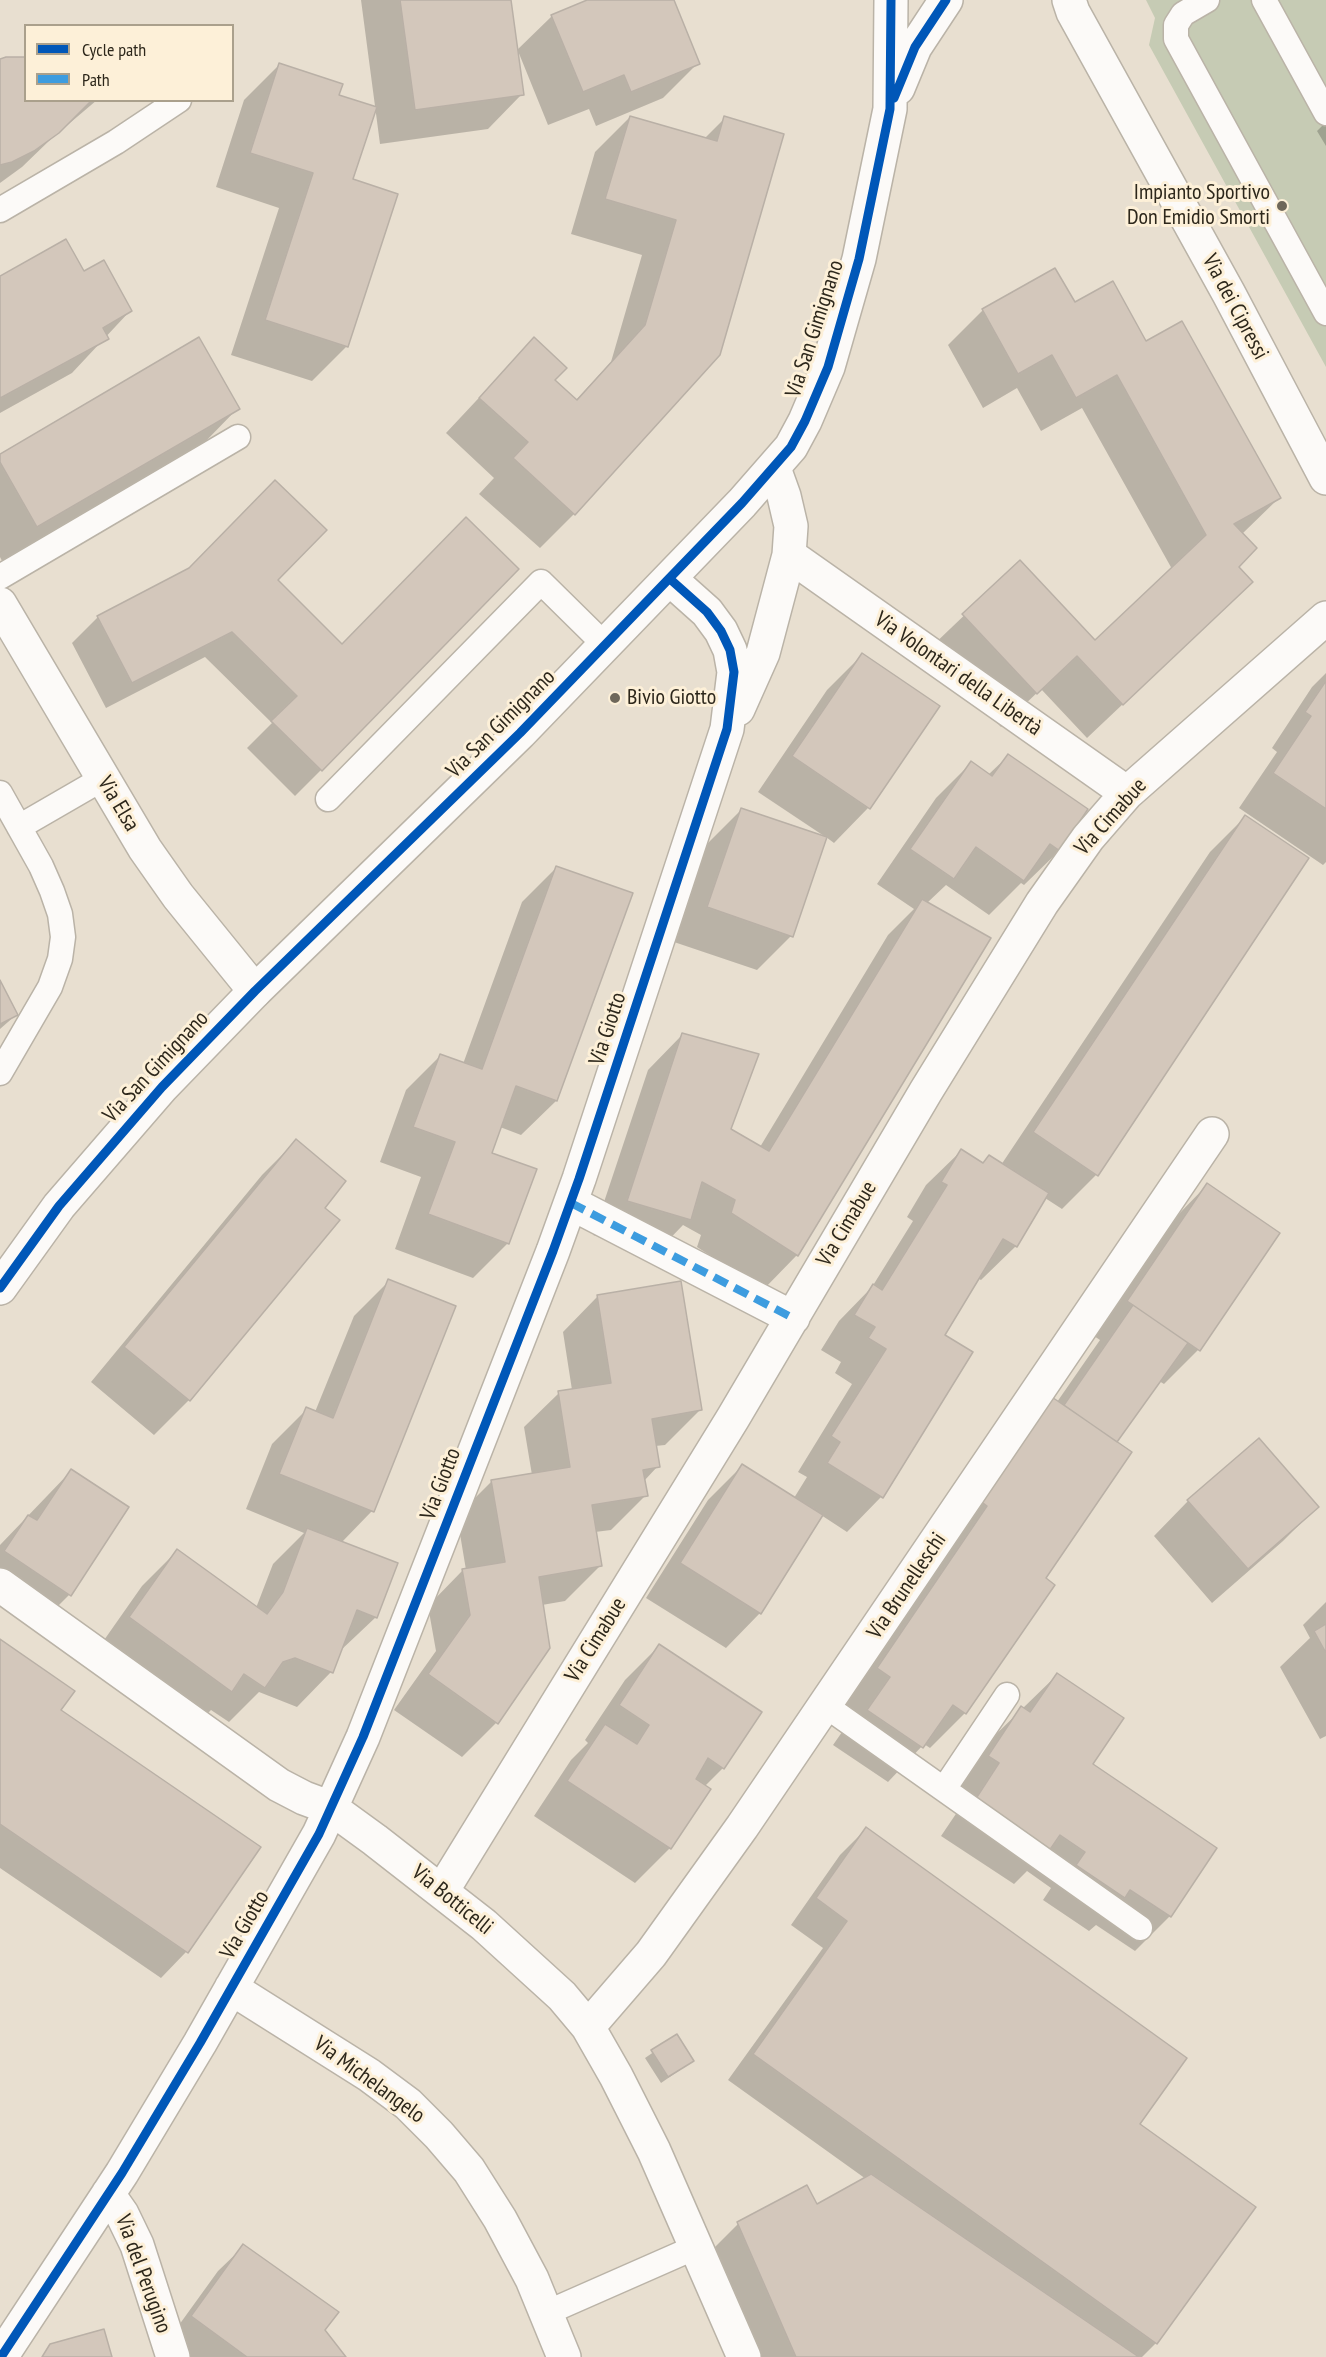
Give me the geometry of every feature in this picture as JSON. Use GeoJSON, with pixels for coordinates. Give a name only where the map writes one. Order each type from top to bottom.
{"type":"FeatureCollection","features":[{"type":"Feature","properties":{"kind":"street","name":"Via San Gimignano"},"geometry":{"type":"LineString","coordinates":[[890,109],[891,0]]}},
{"type":"Feature","properties":{"kind":"street","name":"Via San Gimignano"},"geometry":{"type":"LineString","coordinates":[[0,1288],[59,1206],[121,1132],[255,991],[606,646],[774,468],[791,447],[805,421],[835,348],[859,259],[890,109],[915,47],[945,0]]}},
{"type":"Feature","properties":{"kind":"street","name":"Via dei Cipressi"},"geometry":{"type":"LineString","coordinates":[[1066,4],[1229,294],[1326,478]]}},
{"type":"Feature","properties":{"kind":"street","name":"Via Giotto"},"geometry":{"type":"LineString","coordinates":[[1,2357],[108,2194],[282,1901],[331,1808],[363,1737],[571,1203],[727,729],[748,690],[763,653],[789,555],[791,526],[774,468]]}},
{"type":"Feature","properties":{"kind":"street","name":"Via Volontari della Libertà"},"geometry":{"type":"LineString","coordinates":[[789,555],[1127,793]]}},
{"type":"Feature","properties":{"kind":"street","name":"Via Giotto"},"geometry":{"type":"LineString","coordinates":[[670,579],[715,622],[730,650],[734,672],[727,729]]}},
{"type":"Feature","properties":{"kind":"street","name":"Via Elsa"},"geometry":{"type":"LineString","coordinates":[[0,604],[129,824],[162,874],[255,991]]}},
{"type":"Feature","properties":{"kind":"street","name":"Via Cimabue"},"geometry":{"type":"LineString","coordinates":[[442,1891],[793,1318],[1023,933],[1088,838],[1127,793],[1326,618]]}},
{"type":"Feature","properties":{"kind":"street","name":"Via Brunelleschi"},"geometry":{"type":"LineString","coordinates":[[588,2027],[651,1954],[826,1706],[1212,1134]]}},
{"type":"Feature","properties":{"kind":"street"},"geometry":{"type":"LineString","coordinates":[[571,1203],[793,1318]]}},
{"type":"Feature","properties":{"kind":"street","name":"Via Botticelli"},"geometry":{"type":"LineString","coordinates":[[0,1585],[279,1785],[331,1808],[442,1891],[484,1925],[547,1982],[588,2027],[616,2076],[654,2151],[744,2357]]}},
{"type":"Feature","properties":{"kind":"street","name":"Via Michelangelo"},"geometry":{"type":"LineString","coordinates":[[231,1988],[344,2057],[408,2104],[432,2127],[469,2170],[495,2210],[532,2279],[564,2357]]}},
{"type":"Feature","properties":{"kind":"street","name":"Via del Perugino"},"geometry":{"type":"LineString","coordinates":[[108,2194],[122,2214],[137,2246],[173,2357]]}},
{"type":"Feature","properties":{"kind":"lane"},"geometry":{"type":"LineString","coordinates":[[1207,0],[1183,14],[1176,25],[1176,39],[1326,313]]}},
{"type":"Feature","properties":{"kind":"lane"},"geometry":{"type":"LineString","coordinates":[[1264,0],[1326,113]]}},
{"type":"Feature","properties":{"kind":"lane"},"geometry":{"type":"LineString","coordinates":[[0,210],[116,142],[176,102]]}},
{"type":"Feature","properties":{"kind":"lane"},"geometry":{"type":"LineString","coordinates":[[0,578],[238,437]]}},
{"type":"Feature","properties":{"kind":"lane"},"geometry":{"type":"LineString","coordinates":[[328,799],[541,582],[606,646]]}},
{"type":"Feature","properties":{"kind":"lane"},"geometry":{"type":"LineString","coordinates":[[20,827],[102,779]]}},
{"type":"Feature","properties":{"kind":"lane"},"geometry":{"type":"LineString","coordinates":[[0,793],[41,866],[56,901],[63,926],[62,949],[57,971],[0,1073]]}},
{"type":"Feature","properties":{"kind":"lane"},"geometry":{"type":"LineString","coordinates":[[944,1789],[1007,1695]]}},
{"type":"Feature","properties":{"kind":"lane"},"geometry":{"type":"LineString","coordinates":[[826,1706],[1140,1928]]}},
{"type":"Feature","properties":{"kind":"lane"},"geometry":{"type":"LineString","coordinates":[[546,2313],[696,2247]]}},
{"type":"Feature","properties":{"kind":"green space","name":"Impianto Sportivo Don Emidio Smorti"},"geometry":{"type":"Polygon","coordinates":[[[1146,0],[1326,0],[1326,367],[1149,45],[1155,18],[1146,0]]]}},
{"type":"Feature","properties":{"kind":"building"},"geometry":{"type":"Polygon","coordinates":[[[400,0],[511,0],[524,95],[415,110],[400,0]]]}},
{"type":"Feature","properties":{"kind":"building"},"geometry":{"type":"Polygon","coordinates":[[[587,0],[674,0],[700,64],[631,92],[624,75],[583,92],[551,15],[587,0]]]}},
{"type":"Feature","properties":{"kind":"building"},"geometry":{"type":"Polygon","coordinates":[[[24,57],[24,102],[90,102],[59,133],[34,151],[0,165],[0,59],[24,57]]]}},
{"type":"Feature","properties":{"kind":"building"},"geometry":{"type":"Polygon","coordinates":[[[279,63],[343,84],[339,95],[377,107],[353,179],[398,194],[348,347],[265,320],[313,173],[250,153],[279,63]]]}},
{"type":"Feature","properties":{"kind":"building"},"geometry":{"type":"Polygon","coordinates":[[[630,116],[717,141],[724,116],[784,134],[720,355],[575,515],[513,458],[528,442],[479,398],[534,337],[567,368],[555,380],[577,400],[645,325],[676,220],[605,199],[630,116]]]}},
{"type":"Feature","properties":{"kind":"building"},"geometry":{"type":"Polygon","coordinates":[[[66,239],[84,271],[104,260],[132,311],[103,328],[109,339],[0,398],[0,276],[66,239]]]}},
{"type":"Feature","properties":{"kind":"building"},"geometry":{"type":"Polygon","coordinates":[[[1055,268],[1075,302],[1113,281],[1146,341],[1182,321],[1281,498],[1234,524],[1257,548],[1239,567],[1253,582],[1123,705],[1077,656],[1037,694],[962,614],[1020,560],[1095,640],[1206,535],[1117,375],[1076,398],[1052,355],[1018,374],[982,309],[1055,268]]]}},
{"type":"Feature","properties":{"kind":"building"},"geometry":{"type":"Polygon","coordinates":[[[199,337],[240,409],[37,527],[0,462],[0,454],[199,337]]]}},
{"type":"Feature","properties":{"kind":"building"},"geometry":{"type":"Polygon","coordinates":[[[275,480],[327,530],[278,580],[342,644],[466,517],[519,569],[322,771],[271,721],[297,696],[232,632],[132,683],[97,616],[189,568],[275,480]]]}},
{"type":"Feature","properties":{"kind":"building"},"geometry":{"type":"Polygon","coordinates":[[[862,653],[940,706],[870,809],[792,756],[862,653]]]}},
{"type":"Feature","properties":{"kind":"building"},"geometry":{"type":"Polygon","coordinates":[[[1326,681],[1326,809],[1273,773],[1311,716],[1305,712],[1326,681]]]}},
{"type":"Feature","properties":{"kind":"building"},"geometry":{"type":"Polygon","coordinates":[[[1008,754],[1088,809],[1060,851],[1050,844],[1024,881],[976,847],[954,879],[910,849],[971,761],[992,776],[1008,754]]]}},
{"type":"Feature","properties":{"kind":"building"},"geometry":{"type":"Polygon","coordinates":[[[741,808],[827,837],[793,937],[707,907],[741,808]]]}},
{"type":"Feature","properties":{"kind":"building"},"geometry":{"type":"Polygon","coordinates":[[[1245,815],[1309,858],[1098,1176],[1033,1132],[1245,815]]]}},
{"type":"Feature","properties":{"kind":"building"},"geometry":{"type":"Polygon","coordinates":[[[556,866],[633,893],[557,1101],[516,1086],[492,1153],[537,1169],[509,1244],[428,1214],[455,1142],[413,1127],[440,1054],[482,1069],[556,866]]]}},
{"type":"Feature","properties":{"kind":"building"},"geometry":{"type":"Polygon","coordinates":[[[922,899],[991,938],[798,1256],[731,1213],[735,1200],[702,1182],[691,1220],[627,1201],[682,1033],[759,1054],[731,1129],[769,1151],[922,899]]]}},
{"type":"Feature","properties":{"kind":"building"},"geometry":{"type":"Polygon","coordinates":[[[0,980],[18,1015],[0,1024],[0,980]]]}},
{"type":"Feature","properties":{"kind":"building"},"geometry":{"type":"Polygon","coordinates":[[[296,1139],[346,1181],[325,1208],[340,1220],[190,1401],[124,1347],[296,1139]]]}},
{"type":"Feature","properties":{"kind":"building"},"geometry":{"type":"Polygon","coordinates":[[[961,1149],[983,1163],[989,1155],[1049,1193],[1017,1247],[1003,1239],[945,1335],[973,1352],[883,1498],[827,1463],[840,1442],[831,1436],[886,1349],[868,1338],[875,1327],[854,1315],[873,1284],[882,1290],[947,1185],[941,1182],[961,1149]]]}},
{"type":"Feature","properties":{"kind":"building"},"geometry":{"type":"Polygon","coordinates":[[[1207,1183],[1280,1233],[1200,1351],[1127,1301],[1207,1183]]]}},
{"type":"Feature","properties":{"kind":"building"},"geometry":{"type":"Polygon","coordinates":[[[388,1279],[456,1306],[374,1512],[279,1474],[306,1407],[333,1418],[388,1279]]]}},
{"type":"Feature","properties":{"kind":"building"},"geometry":{"type":"Polygon","coordinates":[[[681,1281],[702,1410],[652,1419],[660,1467],[643,1470],[648,1496],[592,1505],[602,1566],[539,1577],[550,1648],[498,1724],[428,1674],[470,1615],[462,1569],[505,1562],[491,1480],[570,1467],[558,1391],[611,1383],[597,1295],[681,1281]]]}},
{"type":"Feature","properties":{"kind":"building"},"geometry":{"type":"Polygon","coordinates":[[[1133,1305],[1188,1343],[1117,1442],[1064,1405],[1133,1305]]]}},
{"type":"Feature","properties":{"kind":"building"},"geometry":{"type":"Polygon","coordinates":[[[1046,1393],[1132,1452],[1046,1578],[1055,1585],[966,1714],[953,1705],[923,1748],[867,1710],[890,1677],[877,1668],[987,1506],[975,1497],[1046,1393]]]}},
{"type":"Feature","properties":{"kind":"building"},"geometry":{"type":"Polygon","coordinates":[[[1259,1438],[1319,1507],[1248,1569],[1187,1500],[1259,1438]]]}},
{"type":"Feature","properties":{"kind":"building"},"geometry":{"type":"Polygon","coordinates":[[[742,1464],[823,1515],[761,1614],[680,1563],[742,1464]]]}},
{"type":"Feature","properties":{"kind":"building"},"geometry":{"type":"Polygon","coordinates":[[[71,1469],[129,1507],[71,1596],[4,1551],[28,1515],[37,1520],[71,1469]]]}},
{"type":"Feature","properties":{"kind":"building"},"geometry":{"type":"Polygon","coordinates":[[[307,1528],[398,1563],[377,1618],[357,1610],[333,1673],[295,1658],[283,1662],[265,1688],[244,1674],[232,1692],[129,1617],[177,1549],[267,1614],[283,1592],[307,1528]]]}},
{"type":"Feature","properties":{"kind":"building"},"geometry":{"type":"Polygon","coordinates":[[[1326,1624],[1326,1653],[1314,1631],[1326,1624]]]}},
{"type":"Feature","properties":{"kind":"building"},"geometry":{"type":"Polygon","coordinates":[[[0,1639],[75,1691],[61,1710],[261,1847],[188,1953],[0,1824],[0,1639]]]}},
{"type":"Feature","properties":{"kind":"building"},"geometry":{"type":"Polygon","coordinates":[[[659,1644],[762,1712],[724,1769],[708,1758],[696,1779],[711,1789],[671,1849],[567,1781],[605,1724],[637,1744],[649,1725],[619,1705],[659,1644]]]}},
{"type":"Feature","properties":{"kind":"building"},"geometry":{"type":"Polygon","coordinates":[[[1057,1673],[1124,1718],[1093,1764],[1217,1848],[1171,1917],[1130,1890],[1125,1898],[1076,1865],[1085,1852],[1060,1835],[1049,1851],[975,1800],[999,1763],[988,1756],[1021,1706],[1030,1712],[1057,1673]]]}},
{"type":"Feature","properties":{"kind":"building"},"geometry":{"type":"Polygon","coordinates":[[[866,1827],[1187,2058],[1140,2124],[1256,2207],[1157,2344],[753,2054],[847,1921],[816,1898],[866,1827]]]}},
{"type":"Feature","properties":{"kind":"building"},"geometry":{"type":"Polygon","coordinates":[[[677,2034],[694,2061],[668,2077],[651,2050],[677,2034]]]}},
{"type":"Feature","properties":{"kind":"building"},"geometry":{"type":"Polygon","coordinates":[[[871,2174],[1139,2357],[796,2357],[737,2222],[807,2185],[817,2204],[871,2174]]]}},
{"type":"Feature","properties":{"kind":"building"},"geometry":{"type":"Polygon","coordinates":[[[243,2244],[339,2312],[325,2330],[346,2357],[247,2357],[191,2316],[243,2244]]]}},
{"type":"Feature","properties":{"kind":"building"},"geometry":{"type":"Polygon","coordinates":[[[104,2329],[112,2357],[42,2357],[50,2344],[104,2329]]]}},
{"type":"Feature","properties":{"kind":"marked path"},"geometry":{"type":"LineString","coordinates":[[571,1203],[793,1318]]}},
{"type":"Feature","properties":{"kind":"cycle path"},"geometry":{"type":"LineString","coordinates":[[0,1288],[59,1206],[162,1087],[255,991],[520,733],[742,503],[791,447],[828,367],[859,259],[890,109],[891,0]]}},
{"type":"Feature","properties":{"kind":"cycle path"},"geometry":{"type":"LineString","coordinates":[[894,98],[915,47],[946,0]]}},
{"type":"Feature","properties":{"kind":"cycle path"},"geometry":{"type":"LineString","coordinates":[[1,2357],[122,2173],[200,2043],[319,1834],[363,1737],[553,1251],[579,1179],[727,729],[734,672],[730,650],[721,631],[707,612],[670,579]]}},
{"type":"Feature","properties":{"kind":"place","name":"Impianto Sportivo Don Emidio Smorti"},"geometry":{"type":"Point","coordinates":[1282,206]}},
{"type":"Feature","properties":{"kind":"place","name":"Bivio Giotto"},"geometry":{"type":"Point","coordinates":[615,698]}}]}
